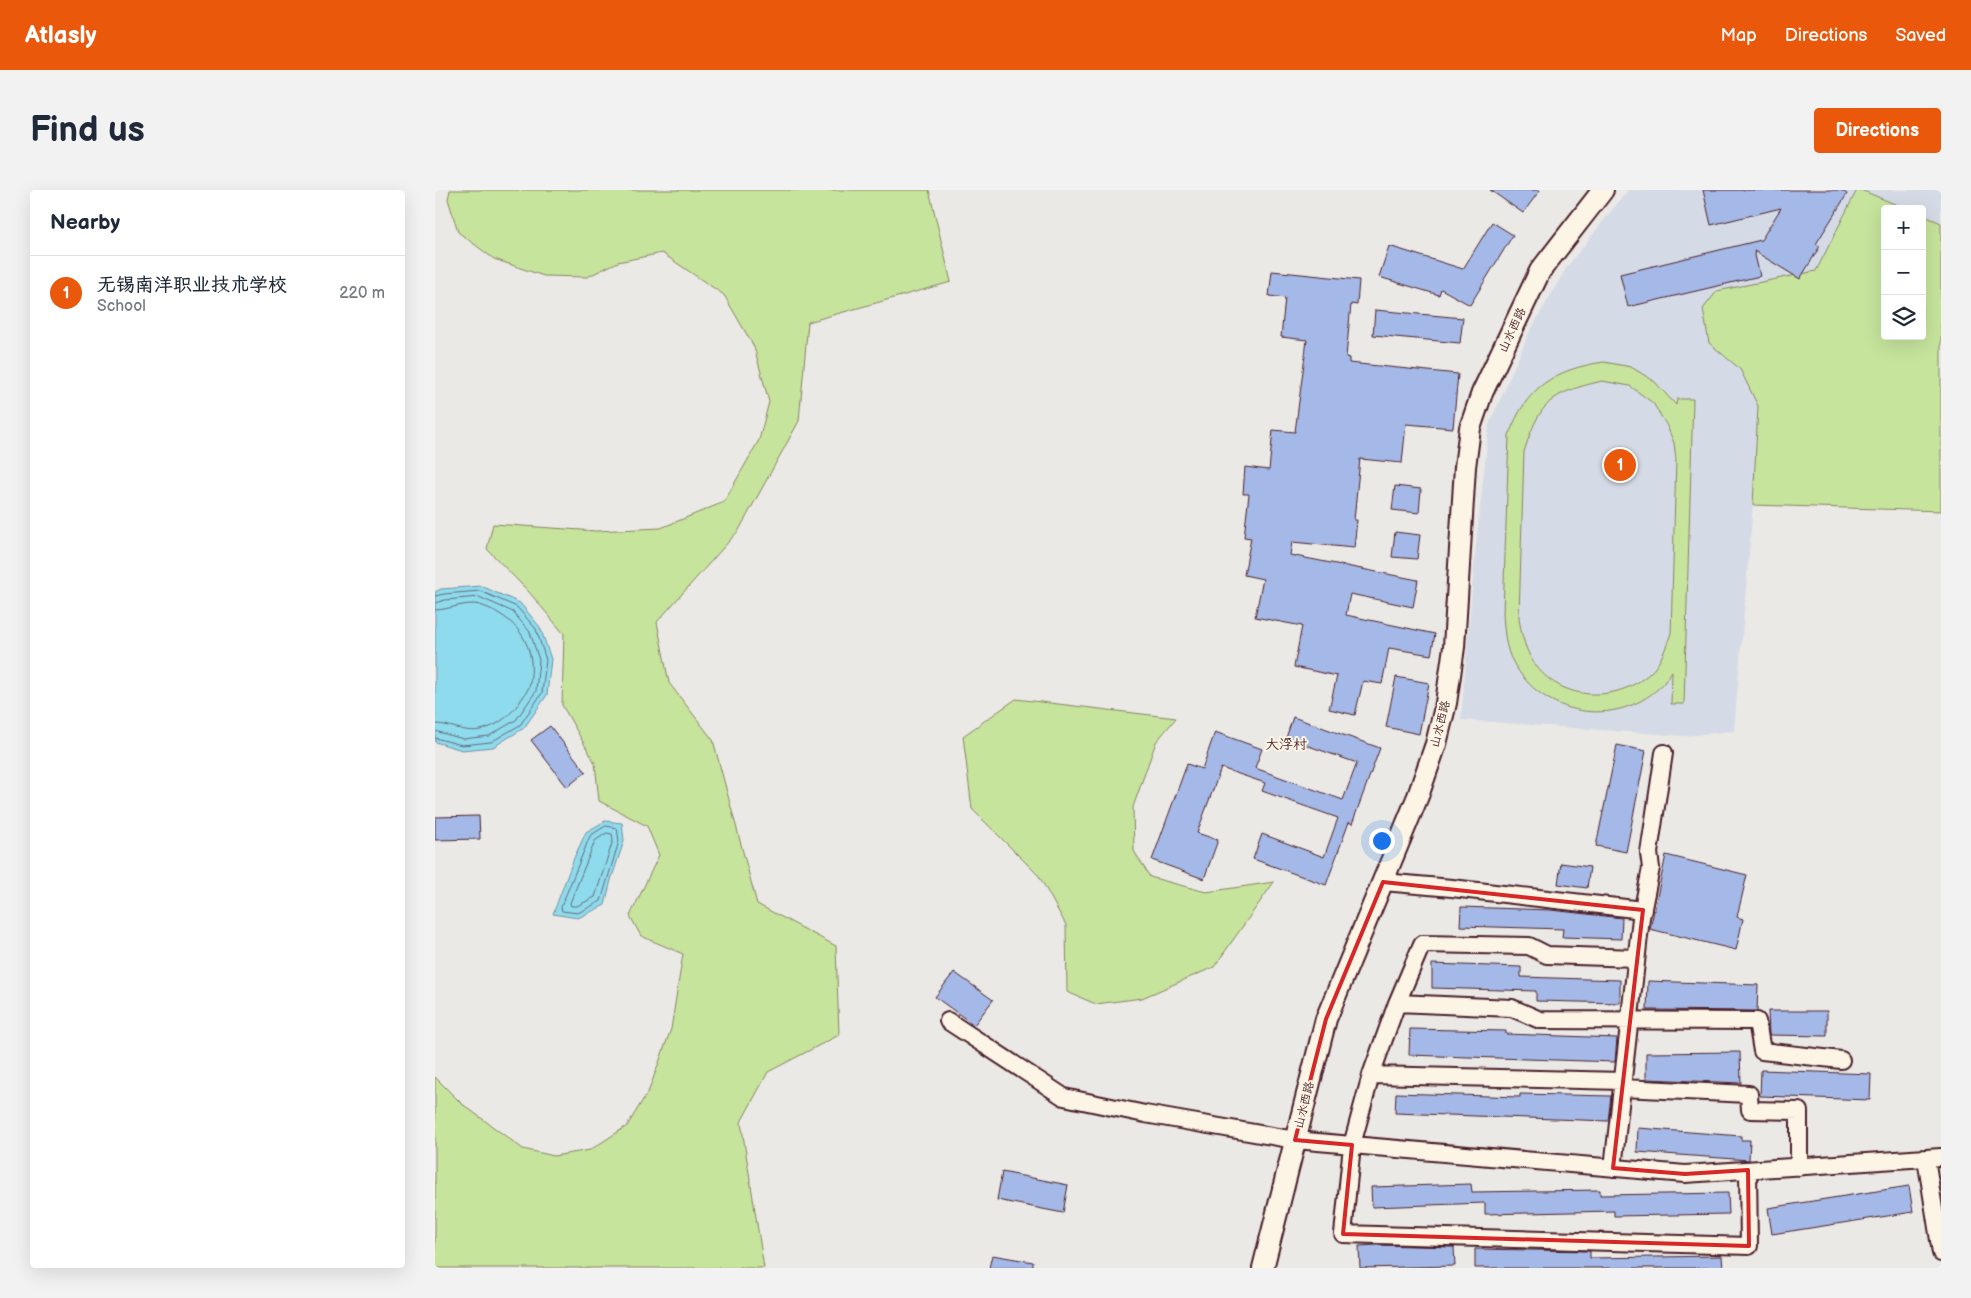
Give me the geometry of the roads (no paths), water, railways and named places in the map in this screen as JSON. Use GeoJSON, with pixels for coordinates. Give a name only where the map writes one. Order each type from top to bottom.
{"type":"FeatureCollection","features":[{"type":"Feature","properties":{"kind":"street","name":"山水西路"},"geometry":{"type":"LineString","coordinates":[[1263,1268],[1326,1019],[1418,796],[1446,703],[1454,647],[1465,467],[1470,428],[1482,393],[1540,271],[1603,190]]}},
{"type":"Feature","properties":{"kind":"street"},"geometry":{"type":"LineString","coordinates":[[1613,1168],[1636,958],[1651,868],[1649,852],[1664,753]]}},
{"type":"Feature","properties":{"kind":"street"},"geometry":{"type":"LineString","coordinates":[[1383,882],[1643,910]]}},
{"type":"Feature","properties":{"kind":"street"},"geometry":{"type":"LineString","coordinates":[[1636,958],[1547,954],[1529,946],[1422,944],[1397,1003],[1371,1075],[1352,1145],[1343,1234],[1749,1246],[1748,1170]]}},
{"type":"Feature","properties":{"kind":"street"},"geometry":{"type":"LineString","coordinates":[[1397,1003],[1512,1008],[1539,1020],[1757,1021],[1762,1051],[1841,1060]]}},
{"type":"Feature","properties":{"kind":"street"},"geometry":{"type":"LineString","coordinates":[[948,1021],[1064,1097],[1145,1114],[1295,1140],[1685,1174],[1934,1157],[1941,1253]]}},
{"type":"Feature","properties":{"kind":"street"},"geometry":{"type":"LineString","coordinates":[[1371,1075],[1622,1085],[1749,1094],[1750,1110],[1799,1111],[1799,1166]]}},
{"type":"Feature","properties":{"kind":"water"},"geometry":{"type":"Polygon","coordinates":[[[481,586],[520,603],[540,627],[551,659],[547,695],[524,728],[493,747],[462,750],[435,742],[435,592],[441,589],[481,586]]]}},
{"type":"Feature","properties":{"kind":"water"},"geometry":{"type":"Polygon","coordinates":[[[605,821],[622,823],[624,841],[605,905],[578,918],[553,914],[586,832],[605,821]]]}},
{"type":"Feature","properties":{"kind":"place","name":"无锡南洋职业技术学校"},"geometry":{"type":"Point","coordinates":[1620,465]}},
{"type":"Feature","properties":{"kind":"district","name":"大浮村"},"geometry":{"type":"Point","coordinates":[1286,744]}}]}
